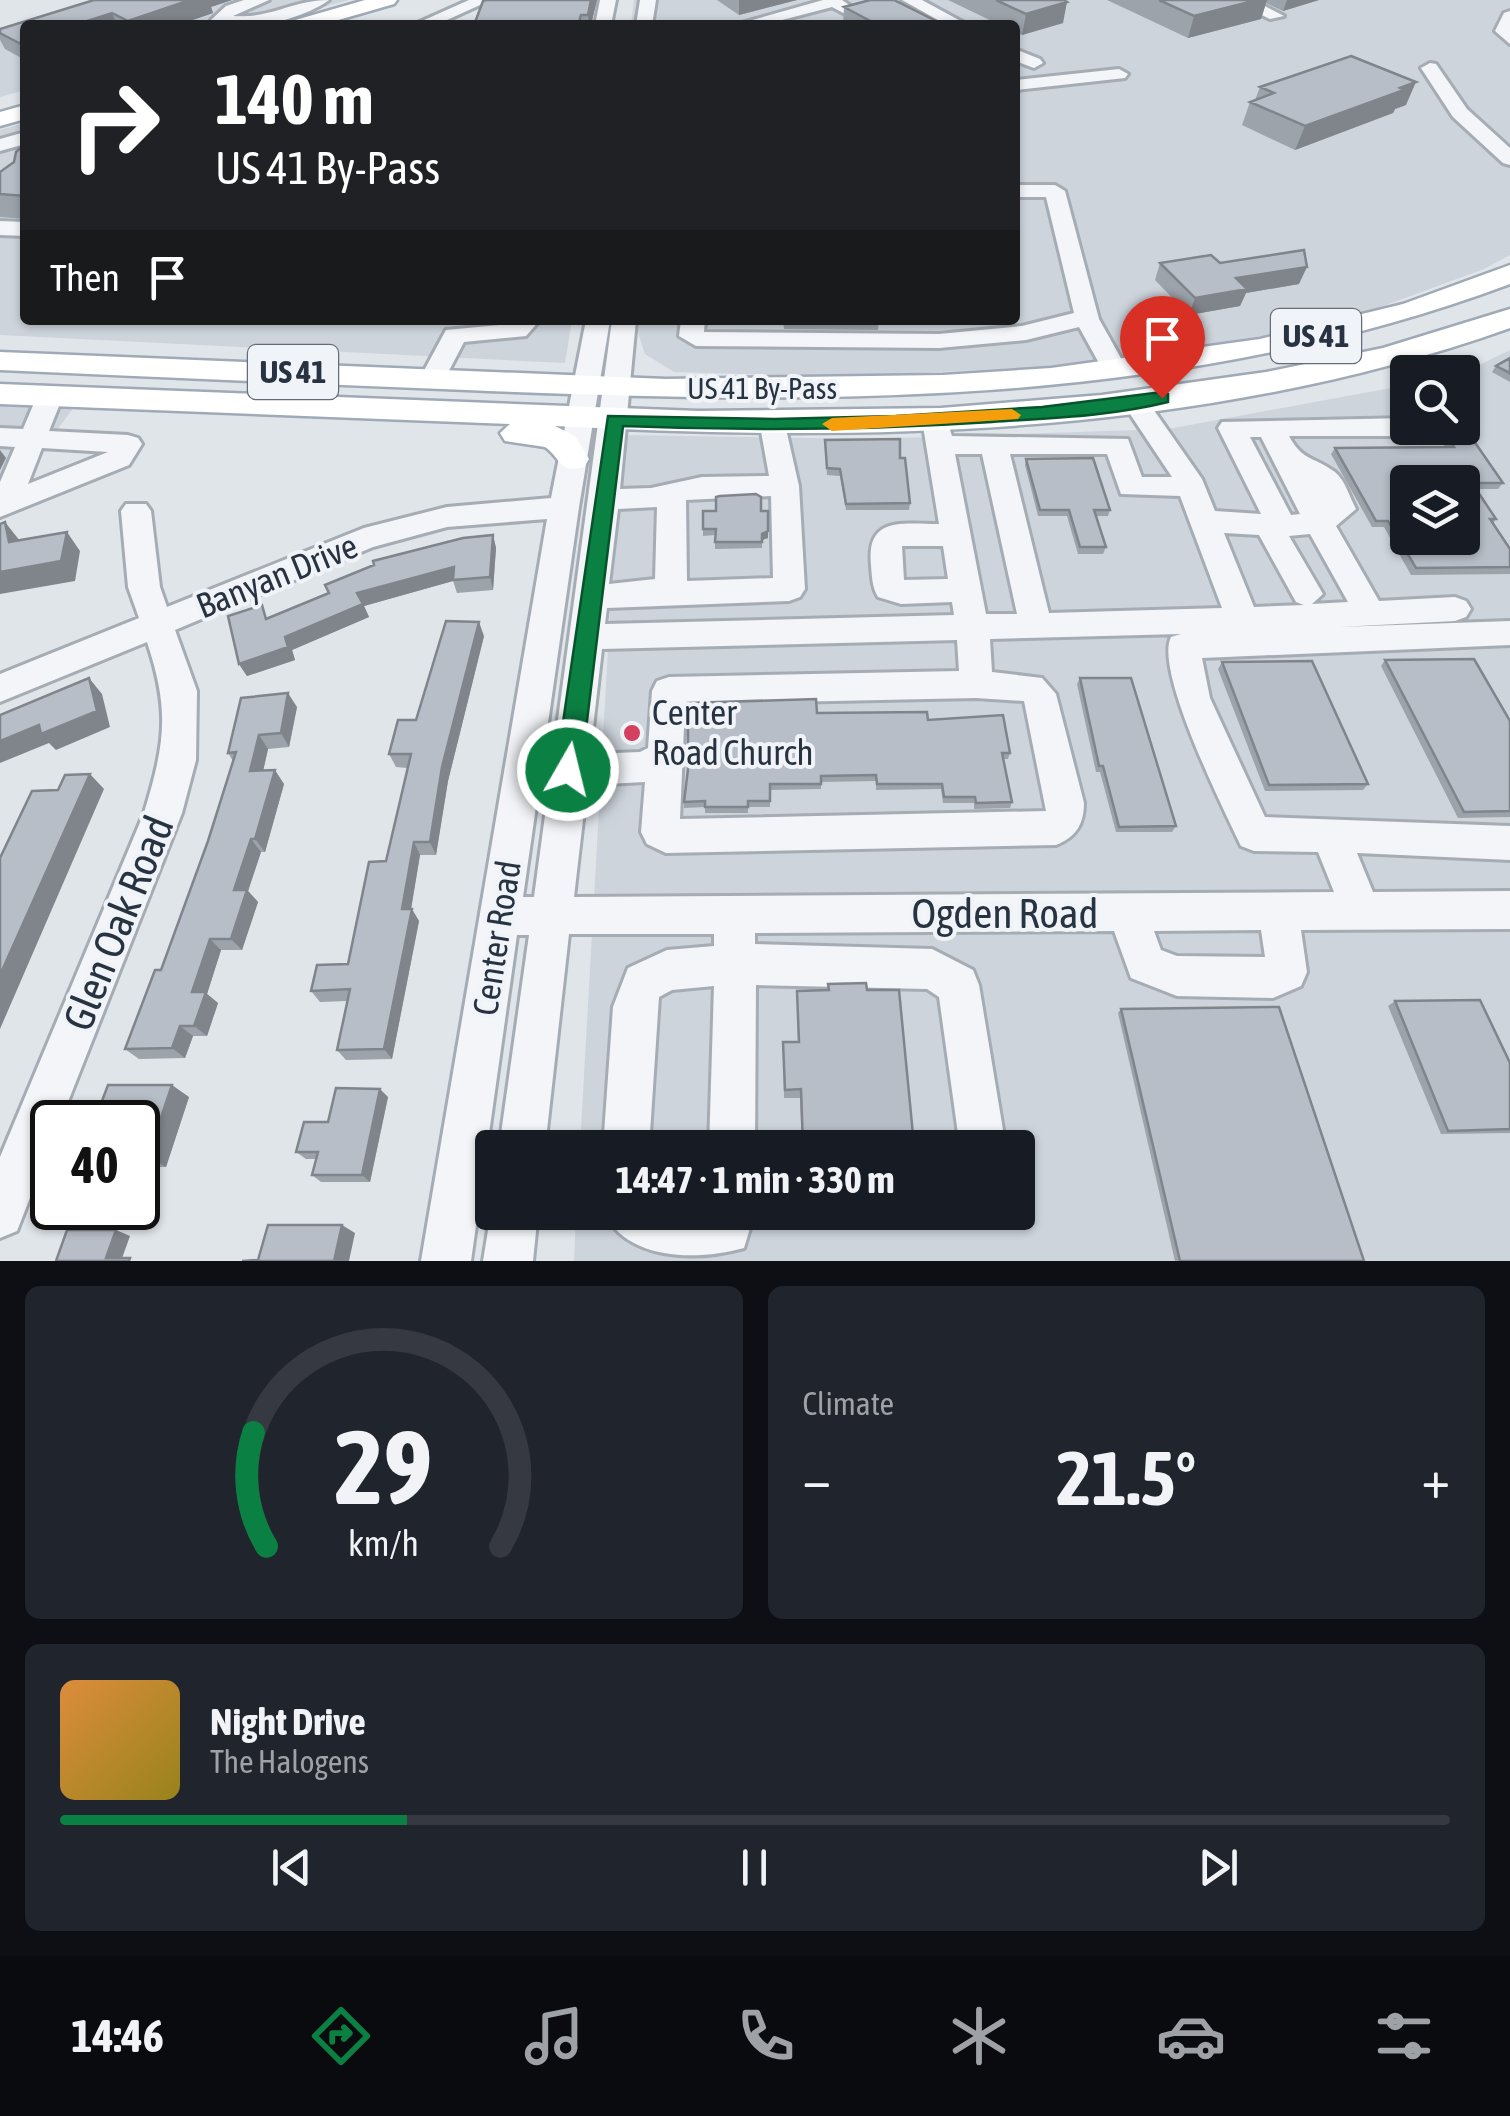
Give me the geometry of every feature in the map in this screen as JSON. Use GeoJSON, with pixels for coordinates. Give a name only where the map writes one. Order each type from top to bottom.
{"type":"FeatureCollection","features":[{"type":"Feature","properties":{"kind":"main road"},"geometry":{"type":"LineString","coordinates":[[319,20],[395,2]]}},
{"type":"Feature","properties":{"kind":"main road"},"geometry":{"type":"LineString","coordinates":[[346,20],[395,2]]}},
{"type":"Feature","properties":{"kind":"main road","name":"US 41 By-Pass"},"geometry":{"type":"LineString","coordinates":[[0,394],[600,402],[702,390],[872,388],[1051,378],[1206,356],[1364,324],[1508,276]]}},
{"type":"Feature","properties":{"kind":"main road","name":"US 41 By-Pass"},"geometry":{"type":"LineString","coordinates":[[0,361],[90,365],[177,360],[434,378],[774,426],[937,433],[1340,369],[1434,344],[1510,318]]}},
{"type":"Feature","properties":{"kind":"main road"},"geometry":{"type":"LineString","coordinates":[[1135,402],[1131,387],[1206,356]]}},
{"type":"Feature","properties":{"kind":"main road"},"geometry":{"type":"LineString","coordinates":[[0,384],[110,386],[177,360]]}},
{"type":"Feature","properties":{"kind":"main road"},"geometry":{"type":"LineString","coordinates":[[0,374],[90,365]]}},
{"type":"Feature","properties":{"kind":"main road"},"geometry":{"type":"LineString","coordinates":[[50,396],[136,409],[297,417],[338,426],[544,434],[566,444],[572,460]]}},
{"type":"Feature","properties":{"kind":"street"},"geometry":{"type":"LineString","coordinates":[[216,20],[232,9],[261,0]]}},
{"type":"Feature","properties":{"kind":"street"},"geometry":{"type":"LineString","coordinates":[[272,20],[321,0]]}},
{"type":"Feature","properties":{"kind":"street"},"geometry":{"type":"LineString","coordinates":[[433,20],[482,0]]}},
{"type":"Feature","properties":{"kind":"street"},"geometry":{"type":"LineString","coordinates":[[1242,0],[1276,16]]}},
{"type":"Feature","properties":{"kind":"street"},"geometry":{"type":"LineString","coordinates":[[763,20],[834,2],[885,6],[940,20]]}},
{"type":"Feature","properties":{"kind":"street"},"geometry":{"type":"LineString","coordinates":[[828,20],[885,6],[914,20]]}},
{"type":"Feature","properties":{"kind":"street"},"geometry":{"type":"LineString","coordinates":[[1510,16],[1503,31],[1510,39]]}},
{"type":"Feature","properties":{"kind":"street"},"geometry":{"type":"LineString","coordinates":[[1020,56],[1034,63]]}},
{"type":"Feature","properties":{"kind":"street"},"geometry":{"type":"LineString","coordinates":[[1430,68],[1460,112],[1510,159]]}},
{"type":"Feature","properties":{"kind":"street"},"geometry":{"type":"LineString","coordinates":[[1020,84],[1119,74]]}},
{"type":"Feature","properties":{"kind":"street"},"geometry":{"type":"LineString","coordinates":[[1020,191],[1055,191],[1088,318],[1114,369]]}},
{"type":"Feature","properties":{"kind":"street"},"geometry":{"type":"LineString","coordinates":[[692,325],[691,336],[696,339],[748,331],[1026,332],[1088,318]]}},
{"type":"Feature","properties":{"kind":"street"},"geometry":{"type":"LineString","coordinates":[[434,378],[450,329],[517,331],[523,325]]}},
{"type":"Feature","properties":{"kind":"street","name":"Center Road"},"geometry":{"type":"LineString","coordinates":[[524,1130],[604,500],[598,325]]}},
{"type":"Feature","properties":{"kind":"street","name":"Center Road"},"geometry":{"type":"LineString","coordinates":[[446,1261],[572,460],[600,402],[623,325]]}},
{"type":"Feature","properties":{"kind":"street"},"geometry":{"type":"LineString","coordinates":[[3,504],[50,396]]}},
{"type":"Feature","properties":{"kind":"street"},"geometry":{"type":"LineString","coordinates":[[1135,402],[1190,486],[1243,620]]}},
{"type":"Feature","properties":{"kind":"street"},"geometry":{"type":"LineString","coordinates":[[591,597],[789,589],[785,486],[774,426]]}},
{"type":"Feature","properties":{"kind":"street"},"geometry":{"type":"LineString","coordinates":[[1307,594],[1232,428],[1390,426]]}},
{"type":"Feature","properties":{"kind":"street"},"geometry":{"type":"LineString","coordinates":[[1204,521],[1319,523],[1341,509],[1326,480],[1287,460],[1270,428]]}},
{"type":"Feature","properties":{"kind":"street"},"geometry":{"type":"LineString","coordinates":[[976,684],[973,629],[937,433],[994,445],[1118,445],[1132,487],[1190,486]]}},
{"type":"Feature","properties":{"kind":"street"},"geometry":{"type":"LineString","coordinates":[[0,436],[128,444],[119,458],[3,504]]}},
{"type":"Feature","properties":{"kind":"street"},"geometry":{"type":"LineString","coordinates":[[994,445],[1036,628]]}},
{"type":"Feature","properties":{"kind":"street"},"geometry":{"type":"LineString","coordinates":[[604,500],[702,487],[785,486]]}},
{"type":"Feature","properties":{"kind":"street"},"geometry":{"type":"LineString","coordinates":[[662,592],[671,581],[672,494]]}},
{"type":"Feature","properties":{"kind":"street","name":"Banyan Drive"},"geometry":{"type":"LineString","coordinates":[[0,688],[406,526],[464,515],[564,507]]}},
{"type":"Feature","properties":{"kind":"street","name":"Glen Oak Road"},"geometry":{"type":"LineString","coordinates":[[0,1214],[172,786],[182,714],[180,691],[144,588],[136,511]]}},
{"type":"Feature","properties":{"kind":"street"},"geometry":{"type":"LineString","coordinates":[[1319,523],[1370,613]]}},
{"type":"Feature","properties":{"kind":"street"},"geometry":{"type":"LineString","coordinates":[[956,535],[896,535],[884,543],[889,589],[966,590]]}},
{"type":"Feature","properties":{"kind":"street"},"geometry":{"type":"LineString","coordinates":[[586,637],[1036,628],[1455,609]]}},
{"type":"Feature","properties":{"kind":"street"},"geometry":{"type":"LineString","coordinates":[[1510,633],[1183,646],[1194,698],[1254,834],[1510,843]]}},
{"type":"Feature","properties":{"kind":"street"},"geometry":{"type":"LineString","coordinates":[[976,684],[1030,688],[1039,694],[1065,817],[1056,828],[666,836],[660,832],[664,757],[669,691],[976,684]]}},
{"type":"Feature","properties":{"kind":"street"},"geometry":{"type":"LineString","coordinates":[[570,757],[644,767],[664,757]]}},
{"type":"Feature","properties":{"kind":"street"},"geometry":{"type":"LineString","coordinates":[[1330,835],[1361,911]]}},
{"type":"Feature","properties":{"kind":"street","name":"Ogden Road"},"geometry":{"type":"LineString","coordinates":[[501,916],[1510,910]]}},
{"type":"Feature","properties":{"kind":"street"},"geometry":{"type":"LineString","coordinates":[[1127,912],[1146,964],[1177,976],[1274,978],[1286,972],[1285,941],[1276,912]]}},
{"type":"Feature","properties":{"kind":"street"},"geometry":{"type":"LineString","coordinates":[[732,1130],[734,915]]}},
{"type":"Feature","properties":{"kind":"street"},"geometry":{"type":"LineString","coordinates":[[627,1130],[634,1007],[643,983],[667,970],[735,964],[932,969],[958,985],[980,1130]]}},
{"type":"Feature","properties":{"kind":"street"},"geometry":{"type":"LineString","coordinates":[[508,1261],[512,1230]]}},
{"type":"Feature","properties":{"kind":"street"},"geometry":{"type":"LineString","coordinates":[[653,1230],[658,1234],[705,1237],[727,1230]]}},
{"type":"Feature","properties":{"kind":"shaded area"},"geometry":{"type":"Polygon","coordinates":[[[133,0],[349,0],[277,20],[60,20],[133,0]]]}},
{"type":"Feature","properties":{"kind":"shaded area"},"geometry":{"type":"Polygon","coordinates":[[[634,0],[1510,0],[1510,255],[1484,269],[1329,326],[1061,366],[835,377],[674,372],[645,354],[636,325],[1020,325],[1020,20],[632,20],[634,0]]]}},
{"type":"Feature","properties":{"kind":"shaded area"},"geometry":{"type":"Polygon","coordinates":[[[20,31],[20,91],[0,97],[0,37],[20,31]]]}},
{"type":"Feature","properties":{"kind":"shaded area"},"geometry":{"type":"Polygon","coordinates":[[[20,124],[20,325],[571,325],[565,363],[0,335],[0,130],[20,124]]]}},
{"type":"Feature","properties":{"kind":"shaded area"},"geometry":{"type":"Polygon","coordinates":[[[1510,350],[1510,1261],[574,1261],[575,1230],[1035,1230],[1035,1130],[581,1130],[616,507],[624,435],[870,439],[1168,429],[1390,388],[1390,445],[1480,445],[1480,365],[1510,350]]]}},
{"type":"Feature","properties":{"kind":"shaded area"},"geometry":{"type":"Polygon","coordinates":[[[0,401],[74,407],[0,507],[0,401]]]}},
{"type":"Feature","properties":{"kind":"building"},"geometry":{"type":"Polygon","coordinates":[[[94,0],[190,0],[131,20],[112,13],[90,20],[29,20],[94,0]]]}},
{"type":"Feature","properties":{"kind":"building"},"geometry":{"type":"Polygon","coordinates":[[[591,0],[588,15],[581,15],[580,20],[476,20],[483,1],[591,0]]]}},
{"type":"Feature","properties":{"kind":"building"},"geometry":{"type":"Polygon","coordinates":[[[870,0],[894,0],[934,20],[869,20],[844,7],[870,0]]]}},
{"type":"Feature","properties":{"kind":"building"},"geometry":{"type":"Polygon","coordinates":[[[996,0],[1064,0],[1067,2],[1026,14],[996,0]]]}},
{"type":"Feature","properties":{"kind":"building"},"geometry":{"type":"Polygon","coordinates":[[[1159,0],[1257,0],[1194,16],[1159,0]]]}},
{"type":"Feature","properties":{"kind":"building"},"geometry":{"type":"Polygon","coordinates":[[[20,23],[20,43],[0,33],[0,29],[20,23]]]}},
{"type":"Feature","properties":{"kind":"building"},"geometry":{"type":"Polygon","coordinates":[[[1351,56],[1416,82],[1400,88],[1404,90],[1305,126],[1250,102],[1274,93],[1260,87],[1351,56]]]}},
{"type":"Feature","properties":{"kind":"building"},"geometry":{"type":"Polygon","coordinates":[[[20,148],[20,196],[0,194],[0,172],[14,162],[20,148]]]}},
{"type":"Feature","properties":{"kind":"building"},"geometry":{"type":"Polygon","coordinates":[[[1304,250],[1307,267],[1236,278],[1247,289],[1195,298],[1160,263],[1211,255],[1220,263],[1304,250]]]}},
{"type":"Feature","properties":{"kind":"building"},"geometry":{"type":"Polygon","coordinates":[[[1510,358],[1510,373],[1496,366],[1510,358]]]}},
{"type":"Feature","properties":{"kind":"building"},"geometry":{"type":"Polygon","coordinates":[[[900,439],[910,503],[846,504],[840,469],[827,468],[825,440],[900,439]]]}},
{"type":"Feature","properties":{"kind":"building"},"geometry":{"type":"Polygon","coordinates":[[[1477,445],[1503,483],[1480,483],[1480,465],[1390,465],[1390,524],[1376,521],[1335,448],[1477,445]]]}},
{"type":"Feature","properties":{"kind":"building"},"geometry":{"type":"Polygon","coordinates":[[[1093,458],[1110,510],[1094,510],[1106,547],[1080,547],[1069,510],[1040,510],[1026,459],[1093,458]]]}},
{"type":"Feature","properties":{"kind":"building"},"geometry":{"type":"Polygon","coordinates":[[[1480,495],[1510,549],[1510,567],[1416,568],[1408,555],[1480,555],[1480,495]]]}},
{"type":"Feature","properties":{"kind":"building"},"geometry":{"type":"Polygon","coordinates":[[[716,497],[761,497],[761,511],[768,511],[768,531],[762,534],[762,542],[715,542],[716,529],[703,529],[703,511],[716,511],[716,497]]]}},
{"type":"Feature","properties":{"kind":"building"},"geometry":{"type":"Polygon","coordinates":[[[5,522],[9,542],[67,532],[61,561],[0,572],[0,524],[5,522]]]}},
{"type":"Feature","properties":{"kind":"building"},"geometry":{"type":"Polygon","coordinates":[[[493,535],[490,577],[453,580],[454,567],[357,593],[363,604],[285,637],[288,647],[239,664],[228,616],[262,605],[266,619],[329,593],[325,585],[374,565],[373,561],[463,538],[493,535]]]}},
{"type":"Feature","properties":{"kind":"building"},"geometry":{"type":"Polygon","coordinates":[[[446,621],[479,622],[442,767],[430,842],[414,842],[402,909],[412,909],[384,1049],[337,1050],[350,989],[311,991],[317,965],[348,964],[369,862],[386,861],[411,754],[389,754],[398,720],[416,720],[446,621]]]}},
{"type":"Feature","properties":{"kind":"building"},"geometry":{"type":"Polygon","coordinates":[[[1474,659],[1510,721],[1510,811],[1464,812],[1385,660],[1474,659]]]}},
{"type":"Feature","properties":{"kind":"building"},"geometry":{"type":"Polygon","coordinates":[[[1312,661],[1368,784],[1269,785],[1222,662],[1312,661]]]}},
{"type":"Feature","properties":{"kind":"building"},"geometry":{"type":"Polygon","coordinates":[[[89,678],[97,711],[41,734],[39,725],[0,741],[0,715],[89,678]]]}},
{"type":"Feature","properties":{"kind":"building"},"geometry":{"type":"Polygon","coordinates":[[[1080,678],[1131,678],[1176,826],[1119,827],[1103,766],[1099,766],[1080,678]]]}},
{"type":"Feature","properties":{"kind":"building"},"geometry":{"type":"Polygon","coordinates":[[[288,693],[281,733],[259,735],[250,771],[275,770],[255,839],[251,839],[234,890],[247,890],[231,939],[210,939],[192,992],[206,992],[194,1026],[180,1026],[172,1048],[125,1049],[155,970],[161,970],[208,841],[236,752],[228,753],[241,698],[288,693]]]}},
{"type":"Feature","properties":{"kind":"building"},"geometry":{"type":"Polygon","coordinates":[[[816,699],[817,713],[927,712],[928,720],[1003,715],[1010,753],[1002,753],[1012,802],[976,803],[975,797],[944,797],[942,784],[877,784],[876,775],[821,776],[821,784],[770,784],[770,801],[748,801],[748,807],[705,807],[705,801],[684,802],[688,703],[816,699]]]}},
{"type":"Feature","properties":{"kind":"building"},"geometry":{"type":"Polygon","coordinates":[[[90,774],[0,975],[0,858],[32,791],[58,790],[65,775],[90,774]]]}},
{"type":"Feature","properties":{"kind":"building"},"geometry":{"type":"Polygon","coordinates":[[[866,983],[867,990],[899,990],[913,1130],[802,1130],[801,1089],[785,1090],[783,1042],[799,1042],[797,991],[829,990],[828,984],[866,983]]]}},
{"type":"Feature","properties":{"kind":"building"},"geometry":{"type":"Polygon","coordinates":[[[1480,1000],[1510,1063],[1510,1129],[1448,1131],[1395,1001],[1480,1000]]]}},
{"type":"Feature","properties":{"kind":"building"},"geometry":{"type":"Polygon","coordinates":[[[1279,1007],[1364,1261],[1180,1261],[1121,1009],[1279,1007]]]}},
{"type":"Feature","properties":{"kind":"building"},"geometry":{"type":"Polygon","coordinates":[[[108,1085],[172,1085],[160,1120],[160,1100],[102,1100],[108,1085]]]}},
{"type":"Feature","properties":{"kind":"building"},"geometry":{"type":"Polygon","coordinates":[[[336,1088],[380,1089],[362,1175],[312,1175],[318,1152],[296,1152],[304,1122],[328,1122],[336,1088]]]}},
{"type":"Feature","properties":{"kind":"building"},"geometry":{"type":"Polygon","coordinates":[[[268,1225],[342,1225],[334,1261],[242,1261],[258,1260],[268,1225]]]}},
{"type":"Feature","properties":{"kind":"building"},"geometry":{"type":"Polygon","coordinates":[[[67,1230],[116,1230],[106,1258],[130,1258],[129,1261],[56,1261],[67,1230]]]}},
{"type":"Feature","properties":{"kind":"slow traffic"},"geometry":{"type":"LineString","coordinates":[[832,424],[1012,415]]}},
{"type":"Feature","properties":{"kind":"place","name":"Center Road Church"},"geometry":{"type":"Point","coordinates":[632,733]}},
{"type":"Feature","properties":{"kind":"route"},"geometry":{"type":"LineString","coordinates":[[568,770],[614,420],[774,426],[896,422],[1042,413],[1162,398]]}}]}
